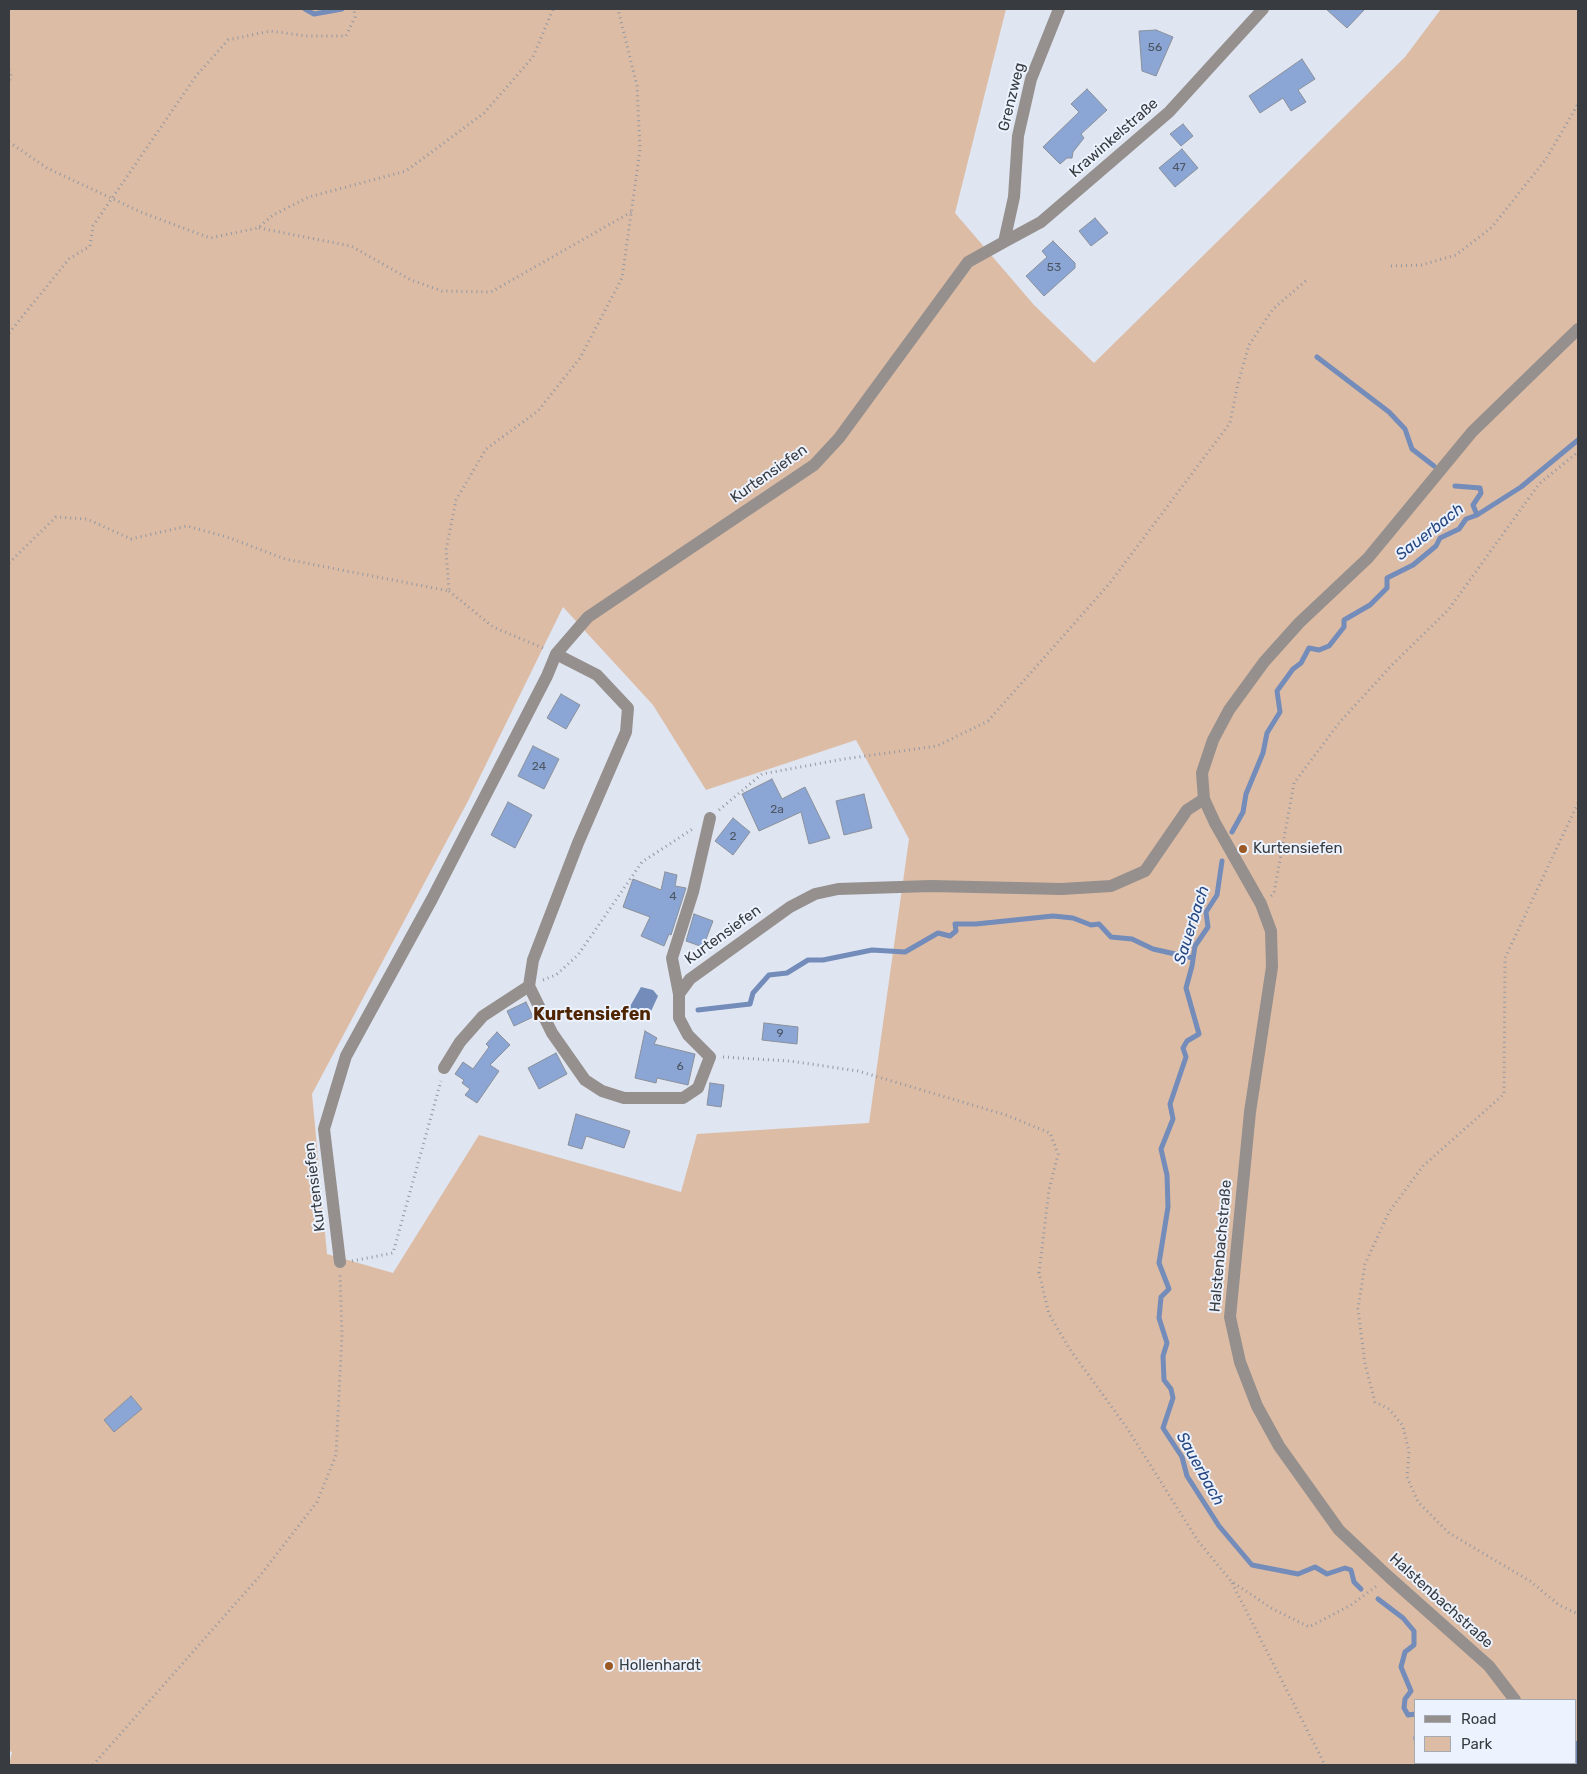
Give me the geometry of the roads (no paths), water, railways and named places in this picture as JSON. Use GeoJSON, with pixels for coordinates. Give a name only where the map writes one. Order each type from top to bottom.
{"type":"FeatureCollection","features":[{"type":"Feature","properties":{"kind":"street","name":"Grenzweg"},"geometry":{"type":"LineString","coordinates":[[1004,242],[1014,197],[1018,136],[1031,79],[1059,9]]}},
{"type":"Feature","properties":{"kind":"street","name":"Krawinkelstraße"},"geometry":{"type":"LineString","coordinates":[[1004,242],[1040,222],[1169,112],[1263,9]]}},
{"type":"Feature","properties":{"kind":"street","name":"Kurtensiefen"},"geometry":{"type":"LineString","coordinates":[[340,1262],[324,1129],[346,1056],[436,891],[547,676],[556,654],[588,617],[814,465],[839,438],[968,262],[1004,242]]}},
{"type":"Feature","properties":{"kind":"street"},"geometry":{"type":"LineString","coordinates":[[1204,799],[1202,773],[1213,740],[1229,710],[1264,662],[1299,623],[1368,558],[1472,432],[1578,329]]}},
{"type":"Feature","properties":{"kind":"street"},"geometry":{"type":"LineString","coordinates":[[556,654],[597,675],[628,708],[626,732],[578,843],[533,960],[528,986],[552,1033],[568,1056],[585,1080],[602,1091],[624,1098],[683,1098],[698,1088],[710,1057],[688,1035],[680,1018],[679,994],[672,958],[693,892],[710,818]]}},
{"type":"Feature","properties":{"kind":"street","name":"Kurtensiefen"},"geometry":{"type":"LineString","coordinates":[[679,994],[690,978],[790,907],[815,894],[838,889],[922,886],[1062,889],[1111,886],[1145,871],[1187,810],[1204,799]]}},
{"type":"Feature","properties":{"kind":"street","name":"Halstenbachstraße"},"geometry":{"type":"LineString","coordinates":[[1204,799],[1215,823],[1261,904],[1271,931],[1272,968],[1250,1112],[1230,1317],[1240,1362],[1257,1406],[1279,1446],[1339,1530],[1388,1577],[1490,1666],[1514,1699]]}},
{"type":"Feature","properties":{"kind":"street"},"geometry":{"type":"LineString","coordinates":[[444,1068],[460,1042],[483,1016],[528,986]]}},
{"type":"Feature","properties":{"kind":"water"},"geometry":{"type":"Polygon","coordinates":[[[641,987],[653,990],[658,996],[647,1020],[632,1015],[628,1010],[641,987]]]}},
{"type":"Feature","properties":{"kind":"waterway"},"geometry":{"type":"LineString","coordinates":[[305,9],[314,14],[342,9]]}},
{"type":"Feature","properties":{"kind":"waterway"},"geometry":{"type":"LineString","coordinates":[[1317,357],[1389,412],[1405,429],[1412,449],[1434,466]]}},
{"type":"Feature","properties":{"kind":"waterway","name":"Sauerbach"},"geometry":{"type":"LineString","coordinates":[[1232,832],[1243,812],[1246,794],[1263,753],[1267,733],[1280,712],[1277,691],[1293,669],[1301,663],[1309,648],[1319,650],[1329,646],[1344,627],[1344,620],[1370,605],[1387,588],[1387,578],[1413,565],[1436,546],[1440,538],[1459,529],[1466,519],[1477,515],[1521,487],[1578,440]]}},
{"type":"Feature","properties":{"kind":"waterway"},"geometry":{"type":"LineString","coordinates":[[1455,486],[1480,488],[1481,493],[1473,505],[1477,515]]}},
{"type":"Feature","properties":{"kind":"waterway","name":"Sauerbach"},"geometry":{"type":"LineString","coordinates":[[1222,861],[1217,895],[1206,912],[1208,927],[1195,946],[1186,988],[1199,1034],[1187,1041],[1183,1048],[1186,1057],[1170,1104],[1173,1119],[1161,1149],[1167,1175],[1168,1207],[1159,1263],[1169,1289],[1161,1297],[1159,1318],[1167,1343],[1163,1356],[1164,1380],[1171,1389],[1173,1398],[1163,1428],[1182,1457],[1187,1476],[1219,1526],[1252,1565],[1298,1574],[1315,1567],[1327,1574],[1345,1568],[1351,1570],[1354,1582],[1361,1589]]}},
{"type":"Feature","properties":{"kind":"waterway"},"geometry":{"type":"LineString","coordinates":[[698,1010],[750,1004],[753,993],[769,975],[787,973],[808,960],[823,960],[872,950],[905,952],[938,933],[950,936],[956,931],[955,924],[976,924],[1053,916],[1073,918],[1091,925],[1099,924],[1111,937],[1132,939],[1153,949],[1193,958]]}},
{"type":"Feature","properties":{"kind":"waterway","name":"Sauerbach"},"geometry":{"type":"LineString","coordinates":[[1378,1599],[1403,1618],[1414,1631],[1414,1645],[1405,1652],[1401,1667],[1411,1691],[1405,1699],[1404,1708],[1408,1715],[1414,1714]]}},
{"type":"Feature","properties":{"kind":"waterway"},"geometry":{"type":"LineString","coordinates":[[1577,1754],[1578,1743]]}},
{"type":"Feature","properties":{"kind":"place","name":"Kurtensiefen"},"geometry":{"type":"Point","coordinates":[1243,849]}},
{"type":"Feature","properties":{"kind":"place","name":"Hollenhardt"},"geometry":{"type":"Point","coordinates":[609,1666]}},
{"type":"Feature","properties":{"kind":"district","name":"Kurtensiefen"},"geometry":{"type":"Point","coordinates":[592,1015]}}]}
